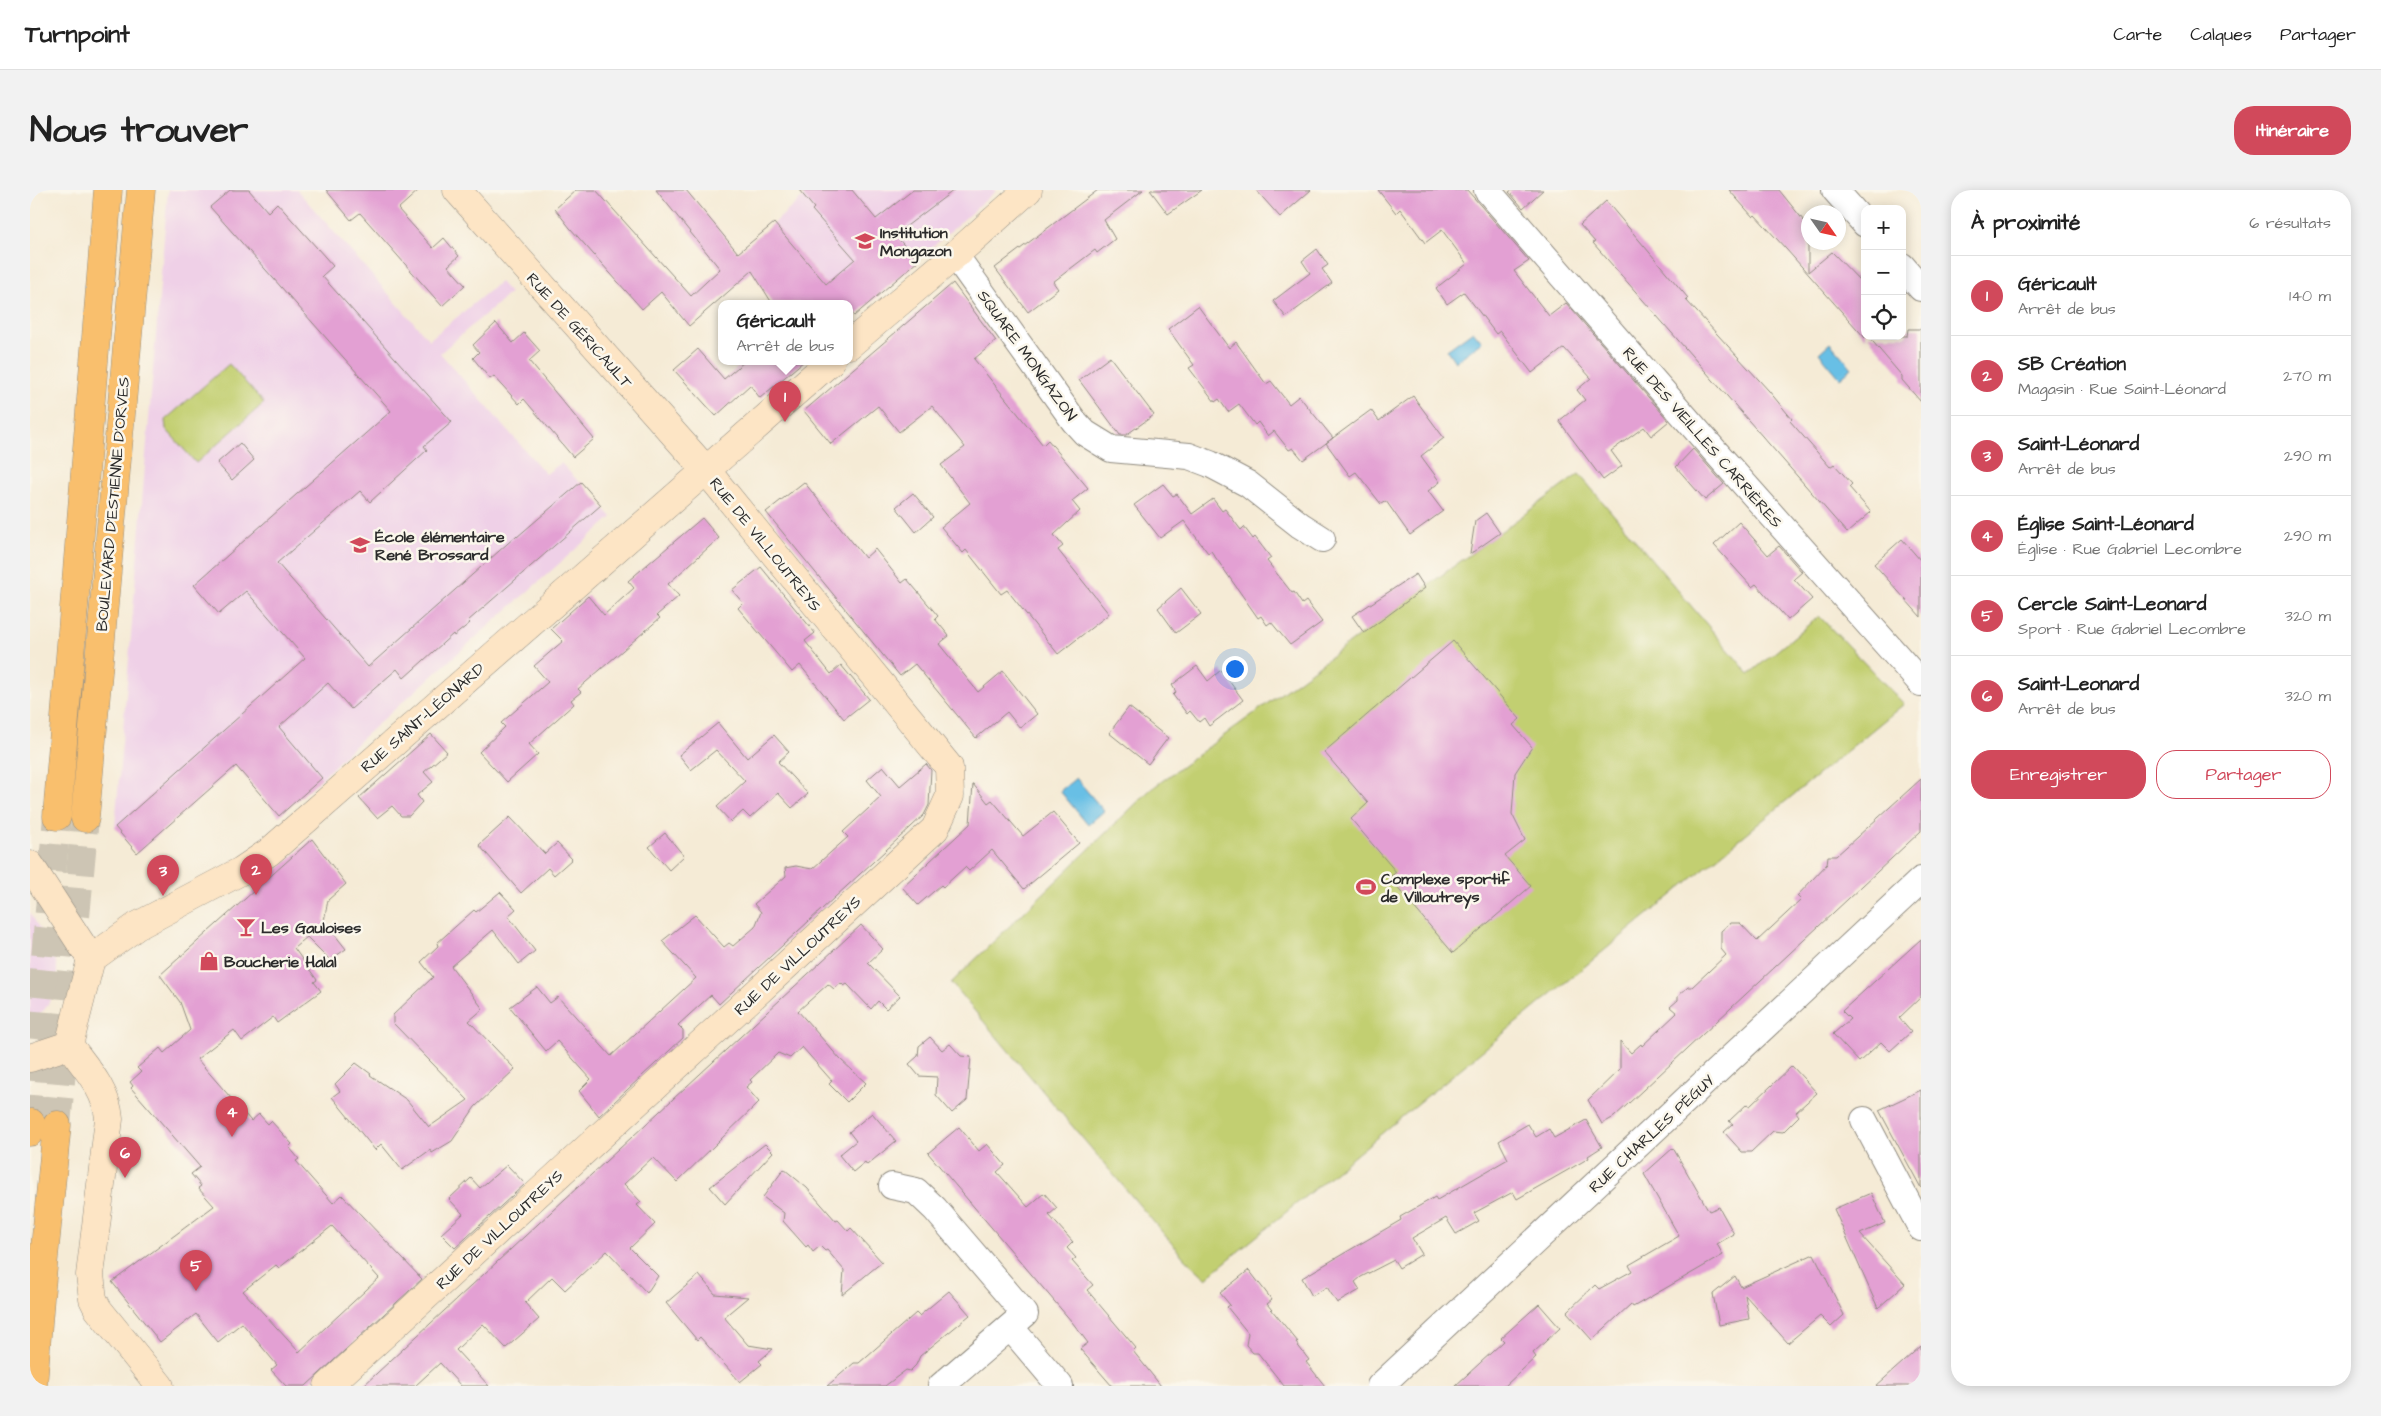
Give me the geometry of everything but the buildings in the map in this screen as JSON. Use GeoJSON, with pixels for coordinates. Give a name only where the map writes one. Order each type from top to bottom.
{"type":"FeatureCollection","features":[{"type":"Feature","properties":{"kind":"main road","name":"BOULEVARD D'ESTIENNE D'ORVES"},"geometry":{"type":"LineString","coordinates":[[57,816],[108,190]]}},
{"type":"Feature","properties":{"kind":"main road","name":"BOULEVARD D'ESTIENNE D'ORVES"},"geometry":{"type":"LineString","coordinates":[[85,818],[140,190]]}},
{"type":"Feature","properties":{"kind":"main road"},"geometry":{"type":"LineString","coordinates":[[33,1386],[40,1298],[39,1127]]}},
{"type":"Feature","properties":{"kind":"street","name":"RUE DE GÉRICAULT"},"geometry":{"type":"LineString","coordinates":[[457,190],[705,469]]}},
{"type":"Feature","properties":{"kind":"street"},"geometry":{"type":"LineString","coordinates":[[853,343],[955,256],[1028,190]]}},
{"type":"Feature","properties":{"kind":"street","name":"RUE DES VIEILLES CARRIÈRES"},"geometry":{"type":"LineString","coordinates":[[1487,190],[1713,449],[1921,683]]}},
{"type":"Feature","properties":{"kind":"street"},"geometry":{"type":"LineString","coordinates":[[1835,190],[1861,219]]}},
{"type":"Feature","properties":{"kind":"street","name":"SQUARE MONGAZON"},"geometry":{"type":"LineString","coordinates":[[955,256],[1074,421],[1085,433],[1110,449],[1188,456],[1210,464],[1248,484],[1300,525],[1322,539]]}},
{"type":"Feature","properties":{"kind":"street"},"geometry":{"type":"LineString","coordinates":[[1906,271],[1921,288]]}},
{"type":"Feature","properties":{"kind":"street","name":"RUE SAINT-LÉONARD"},"geometry":{"type":"LineString","coordinates":[[91,959],[137,926],[241,871],[269,852],[705,469],[826,365]]}},
{"type":"Feature","properties":{"kind":"street","name":"RUE DE VILLOUTREYS"},"geometry":{"type":"LineString","coordinates":[[328,1386],[935,829],[950,796],[949,766],[705,469]]}},
{"type":"Feature","properties":{"kind":"street"},"geometry":{"type":"LineString","coordinates":[[30,865],[91,959],[69,1045],[104,1095],[108,1107],[109,1119],[90,1275],[93,1299],[108,1322],[160,1386]]}},
{"type":"Feature","properties":{"kind":"street","name":"RUE CHARLES PÉGUY"},"geometry":{"type":"LineString","coordinates":[[1380,1386],[1921,880]]}},
{"type":"Feature","properties":{"kind":"street"},"geometry":{"type":"LineString","coordinates":[[30,1058],[69,1045]]}},
{"type":"Feature","properties":{"kind":"street"},"geometry":{"type":"LineString","coordinates":[[1864,1120],[1921,1228]]}},
{"type":"Feature","properties":{"kind":"street"},"geometry":{"type":"LineString","coordinates":[[892,1186],[916,1191],[935,1209],[1025,1314],[941,1386]]}},
{"type":"Feature","properties":{"kind":"street"},"geometry":{"type":"LineString","coordinates":[[1010,1328],[1060,1386]]}},
{"type":"Feature","properties":{"kind":"shaded area","name":"École élémentaire René Brossard"},"geometry":{"type":"Polygon","coordinates":[[[168,190],[297,190],[429,340],[500,282],[510,293],[440,353],[546,474],[561,463],[612,517],[361,739],[322,778],[287,738],[274,732],[137,853],[115,827],[168,190]]]}},
{"type":"Feature","properties":{"kind":"shaded area","name":"Institution Mongazon"},"geometry":{"type":"Polygon","coordinates":[[[811,190],[997,190],[854,316],[853,300],[840,300],[774,223],[811,190]]]}},
{"type":"Feature","properties":{"kind":"shaded area"},"geometry":{"type":"Polygon","coordinates":[[[30,912],[53,953],[57,966],[57,978],[51,999],[45,1009],[30,1022],[30,912]]]}},
{"type":"Feature","properties":{"kind":"green space"},"geometry":{"type":"Polygon","coordinates":[[[229,364],[264,403],[196,463],[166,429],[165,420],[229,364]]]}},
{"type":"Feature","properties":{"kind":"green space","name":"Complexe sportif de Villoutreys"},"geometry":{"type":"Polygon","coordinates":[[[1579,474],[1749,674],[1819,616],[1904,704],[1206,1278],[1185,1259],[951,983],[1150,790],[1579,474]]]}},
{"type":"Feature","properties":{"kind":"water"},"geometry":{"type":"Polygon","coordinates":[[[1473,331],[1482,342],[1455,362],[1447,350],[1473,331]]]}},
{"type":"Feature","properties":{"kind":"water"},"geometry":{"type":"Polygon","coordinates":[[[1830,343],[1852,368],[1840,378],[1819,353],[1830,343]]]}},
{"type":"Feature","properties":{"kind":"water"},"geometry":{"type":"Polygon","coordinates":[[[1076,778],[1104,811],[1088,825],[1060,791],[1076,778]]]}},
{"type":"Feature","properties":{"kind":"tunnel"},"geometry":{"type":"LineString","coordinates":[[31,1123],[57,816]]}},
{"type":"Feature","properties":{"kind":"tunnel"},"geometry":{"type":"LineString","coordinates":[[57,1125],[85,818]]}},
{"type":"Feature","properties":{"kind":"place","name":"Institution Mongazon"},"geometry":{"type":"Point","coordinates":[865,241]}},
{"type":"Feature","properties":{"kind":"place","name":"Géricault"},"geometry":{"type":"Point","coordinates":[785,422]}},
{"type":"Feature","properties":{"kind":"place","name":"École élémentaire René Brossard"},"geometry":{"type":"Point","coordinates":[360,545]}},
{"type":"Feature","properties":{"kind":"place","name":"Complexe sportif de Villoutreys"},"geometry":{"type":"Point","coordinates":[1366,887]}},
{"type":"Feature","properties":{"kind":"place","name":"SB Création"},"geometry":{"type":"Point","coordinates":[256,895]}},
{"type":"Feature","properties":{"kind":"place","name":"Saint-Léonard"},"geometry":{"type":"Point","coordinates":[163,896]}},
{"type":"Feature","properties":{"kind":"place","name":"Les Gauloises"},"geometry":{"type":"Point","coordinates":[246,927]}},
{"type":"Feature","properties":{"kind":"place","name":"Boucherie Halal"},"geometry":{"type":"Point","coordinates":[209,961]}},
{"type":"Feature","properties":{"kind":"place","name":"Église Saint-Léonard"},"geometry":{"type":"Point","coordinates":[232,1137]}},
{"type":"Feature","properties":{"kind":"place","name":"Saint-Leonard"},"geometry":{"type":"Point","coordinates":[125,1178]}},
{"type":"Feature","properties":{"kind":"place","name":"Cercle Saint-Leonard"},"geometry":{"type":"Point","coordinates":[196,1291]}}]}
